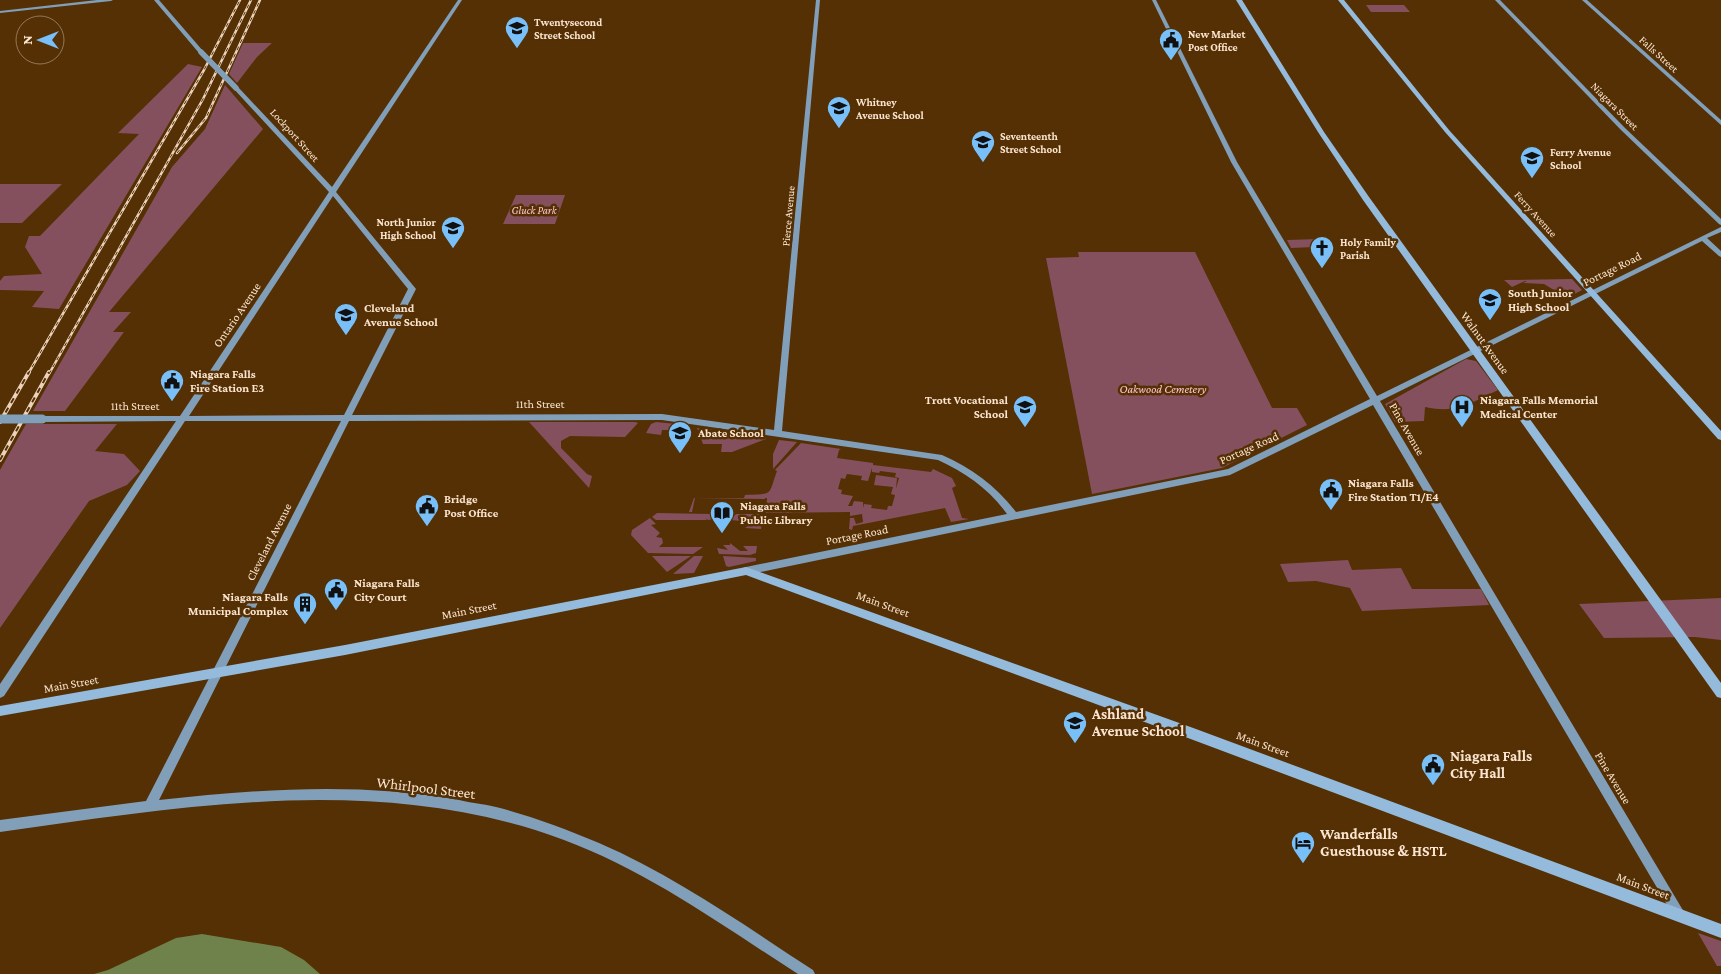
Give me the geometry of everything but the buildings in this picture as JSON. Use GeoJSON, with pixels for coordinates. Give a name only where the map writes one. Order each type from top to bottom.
{"type":"FeatureCollection","features":[{"type":"Feature","properties":{"kind":"main road","name":"Walnut Avenue"},"geometry":{"type":"LineString","coordinates":[[1239,0],[1321,132],[1366,198],[1721,693]]}},
{"type":"Feature","properties":{"kind":"main road","name":"Ferry Avenue"},"geometry":{"type":"LineString","coordinates":[[1341,0],[1441,124],[1721,437]]}},
{"type":"Feature","properties":{"kind":"main road","name":"Main Street"},"geometry":{"type":"LineString","coordinates":[[0,711],[350,649],[746,571],[1187,732],[1721,931]]}},
{"type":"Feature","properties":{"kind":"street"},"geometry":{"type":"LineString","coordinates":[[0,12],[111,0]]}},
{"type":"Feature","properties":{"kind":"street","name":"Lockport Street"},"geometry":{"type":"LineString","coordinates":[[156,0],[201,52],[333,192],[412,289]]}},
{"type":"Feature","properties":{"kind":"street","name":"Ontario Avenue"},"geometry":{"type":"LineString","coordinates":[[0,693],[460,0]]}},
{"type":"Feature","properties":{"kind":"street","name":"Pierce Avenue"},"geometry":{"type":"LineString","coordinates":[[778,433],[818,0]]}},
{"type":"Feature","properties":{"kind":"street","name":"Pine Avenue"},"geometry":{"type":"LineString","coordinates":[[1154,0],[1234,162],[1680,916]]}},
{"type":"Feature","properties":{"kind":"street","name":"Niagara Street"},"geometry":{"type":"LineString","coordinates":[[1497,0],[1623,129],[1721,223]]}},
{"type":"Feature","properties":{"kind":"street","name":"Falls Street"},"geometry":{"type":"LineString","coordinates":[[1584,0],[1721,123]]}},
{"type":"Feature","properties":{"kind":"street","name":"Portage Road"},"geometry":{"type":"LineString","coordinates":[[746,571],[1230,472],[1721,229]]}},
{"type":"Feature","properties":{"kind":"street"},"geometry":{"type":"LineString","coordinates":[[1703,238],[1721,254]]}},
{"type":"Feature","properties":{"kind":"street","name":"Cleveland Avenue"},"geometry":{"type":"LineString","coordinates":[[149,807],[412,289]]}},
{"type":"Feature","properties":{"kind":"street","name":"11th Street"},"geometry":{"type":"LineString","coordinates":[[42,419],[662,417],[939,457],[988,484],[1014,516]]}},
{"type":"Feature","properties":{"kind":"street"},"geometry":{"type":"LineString","coordinates":[[0,419],[42,419]]}},
{"type":"Feature","properties":{"kind":"street","name":"Whirlpool Street"},"geometry":{"type":"LineString","coordinates":[[0,826],[255,796],[342,795],[409,798],[491,812],[562,833],[635,867],[809,974]]}},
{"type":"Feature","properties":{"kind":"green space"},"geometry":{"type":"Polygon","coordinates":[[[1366,5],[1404,5],[1410,12],[1371,12],[1366,5]]]}},
{"type":"Feature","properties":{"kind":"green space"},"geometry":{"type":"Polygon","coordinates":[[[243,43],[272,43],[257,57],[237,83],[229,74],[243,43]]]}},
{"type":"Feature","properties":{"kind":"green space"},"geometry":{"type":"Polygon","coordinates":[[[188,64],[202,67],[59,309],[32,307],[44,291],[0,290],[0,281],[4,276],[42,274],[25,247],[29,236],[40,236],[139,134],[118,133],[188,64]]]}},
{"type":"Feature","properties":{"kind":"green space"},"geometry":{"type":"Polygon","coordinates":[[[225,85],[263,129],[109,312],[131,312],[113,332],[124,332],[65,411],[33,411],[172,167],[205,129],[225,85]]]}},
{"type":"Feature","properties":{"kind":"green space"},"geometry":{"type":"Polygon","coordinates":[[[0,184],[62,184],[22,223],[0,223],[0,184]]]}},
{"type":"Feature","properties":{"kind":"green space","name":"Gluck Park"},"geometry":{"type":"Polygon","coordinates":[[[516,195],[565,195],[555,224],[503,224],[516,195]]]}},
{"type":"Feature","properties":{"kind":"green space"},"geometry":{"type":"Polygon","coordinates":[[[1319,239],[1328,254],[1322,254],[1314,247],[1291,248],[1287,240],[1319,239]]]}},
{"type":"Feature","properties":{"kind":"green space","name":"Oakwood Cemetery"},"geometry":{"type":"Polygon","coordinates":[[[1078,252],[1195,252],[1272,408],[1297,408],[1307,425],[1222,468],[1092,494],[1046,258],[1079,257],[1078,252]]]}},
{"type":"Feature","properties":{"kind":"green space"},"geometry":{"type":"Polygon","coordinates":[[[1572,279],[1582,290],[1567,298],[1544,284],[1523,283],[1527,281],[1525,281],[1512,287],[1504,280],[1572,279]]]}},
{"type":"Feature","properties":{"kind":"green space"},"geometry":{"type":"Polygon","coordinates":[[[1466,359],[1476,361],[1498,390],[1471,403],[1455,408],[1436,409],[1425,407],[1424,421],[1395,422],[1385,404],[1466,359]]]}},
{"type":"Feature","properties":{"kind":"green space"},"geometry":{"type":"Polygon","coordinates":[[[529,422],[638,423],[625,437],[570,436],[561,441],[561,448],[587,474],[592,476],[589,488],[529,422]]]}},
{"type":"Feature","properties":{"kind":"green space"},"geometry":{"type":"Polygon","coordinates":[[[656,422],[676,424],[676,426],[673,426],[672,430],[662,430],[661,435],[646,433],[651,424],[656,422]]]}},
{"type":"Feature","properties":{"kind":"green space"},"geometry":{"type":"Polygon","coordinates":[[[26,424],[117,424],[95,451],[124,454],[140,471],[127,485],[89,501],[0,628],[0,470],[26,424]]]}},
{"type":"Feature","properties":{"kind":"green space"},"geometry":{"type":"Polygon","coordinates":[[[697,428],[765,437],[766,439],[732,452],[721,452],[722,444],[703,444],[697,428]]]}},
{"type":"Feature","properties":{"kind":"green space"},"geometry":{"type":"Polygon","coordinates":[[[779,440],[797,442],[773,469],[773,454],[779,440]]]}},
{"type":"Feature","properties":{"kind":"green space"},"geometry":{"type":"Polygon","coordinates":[[[801,443],[841,449],[837,458],[873,463],[873,465],[931,472],[933,469],[952,478],[956,486],[952,488],[962,518],[969,519],[951,522],[945,508],[853,526],[852,530],[849,529],[850,518],[854,518],[856,524],[863,522],[862,514],[850,516],[850,512],[766,513],[767,498],[765,499],[695,498],[744,498],[745,495],[769,492],[777,471],[775,470],[801,443]],[[872,468],[868,481],[861,480],[862,476],[847,474],[845,479],[841,478],[838,489],[842,490],[841,494],[853,496],[848,506],[852,506],[854,501],[863,502],[863,508],[864,504],[872,505],[871,508],[887,510],[888,506],[892,506],[895,495],[891,494],[893,487],[874,485],[876,475],[897,478],[896,489],[899,478],[895,477],[896,473],[872,472],[872,468]]]}},
{"type":"Feature","properties":{"kind":"green space"},"geometry":{"type":"Polygon","coordinates":[[[694,498],[692,512],[689,512],[694,498]]]}},
{"type":"Feature","properties":{"kind":"green space"},"geometry":{"type":"Polygon","coordinates":[[[657,513],[711,514],[715,519],[656,520],[652,517],[657,513]]]}},
{"type":"Feature","properties":{"kind":"green space"},"geometry":{"type":"Polygon","coordinates":[[[736,514],[759,514],[762,523],[761,529],[745,528],[754,522],[730,520],[736,514]]]}},
{"type":"Feature","properties":{"kind":"green space"},"geometry":{"type":"Polygon","coordinates":[[[650,518],[656,524],[651,525],[660,533],[656,537],[662,538],[663,543],[659,547],[703,547],[693,554],[648,553],[631,535],[632,530],[650,518]]]}},
{"type":"Feature","properties":{"kind":"green space"},"geometry":{"type":"Polygon","coordinates":[[[730,543],[740,551],[748,551],[743,546],[757,546],[756,553],[750,555],[719,554],[717,548],[728,550],[723,545],[730,545],[730,543]]]}},
{"type":"Feature","properties":{"kind":"green space"},"geometry":{"type":"Polygon","coordinates":[[[652,556],[691,556],[667,572],[652,556]]]}},
{"type":"Feature","properties":{"kind":"green space"},"geometry":{"type":"Polygon","coordinates":[[[694,556],[703,556],[694,573],[673,574],[694,556]]]}},
{"type":"Feature","properties":{"kind":"green space"},"geometry":{"type":"Polygon","coordinates":[[[723,556],[756,558],[756,561],[729,567],[726,566],[723,556]]]}},
{"type":"Feature","properties":{"kind":"green space"},"geometry":{"type":"Polygon","coordinates":[[[1348,560],[1352,570],[1401,568],[1412,589],[1481,589],[1489,605],[1362,611],[1350,588],[1316,581],[1288,582],[1280,564],[1348,560]]]}},
{"type":"Feature","properties":{"kind":"green space"},"geometry":{"type":"Polygon","coordinates":[[[1721,598],[1721,640],[1695,637],[1604,638],[1579,604],[1721,598]]]}},
{"type":"Feature","properties":{"kind":"green space"},"geometry":{"type":"Polygon","coordinates":[[[1698,933],[1721,941],[1721,966],[1717,966],[1698,933]]]}},
{"type":"Feature","properties":{"kind":"shaded area"},"geometry":{"type":"Polygon","coordinates":[[[202,934],[281,947],[304,960],[320,974],[94,974],[108,970],[176,938],[202,934]]]}},
{"type":"Feature","properties":{"kind":"railway"},"geometry":{"type":"LineString","coordinates":[[28,374],[204,70],[240,0]]}},
{"type":"Feature","properties":{"kind":"railway"},"geometry":{"type":"LineString","coordinates":[[49,374],[203,99],[251,0]]}},
{"type":"Feature","properties":{"kind":"railway"},"geometry":{"type":"LineString","coordinates":[[177,153],[206,118],[260,0]]}},
{"type":"Feature","properties":{"kind":"railway"},"geometry":{"type":"LineString","coordinates":[[0,422],[29,372]]}},
{"type":"Feature","properties":{"kind":"railway"},"geometry":{"type":"LineString","coordinates":[[0,460],[49,372]]}},
{"type":"Feature","properties":{"kind":"place","name":"Twentysecond Street School"},"geometry":{"type":"Point","coordinates":[517,49]}},
{"type":"Feature","properties":{"kind":"place","name":"New Market Post Office"},"geometry":{"type":"Point","coordinates":[1171,61]}},
{"type":"Feature","properties":{"kind":"place","name":"Whitney Avenue School"},"geometry":{"type":"Point","coordinates":[839,129]}},
{"type":"Feature","properties":{"kind":"place","name":"Seventeenth Street School"},"geometry":{"type":"Point","coordinates":[983,163]}},
{"type":"Feature","properties":{"kind":"place","name":"Ferry Avenue School"},"geometry":{"type":"Point","coordinates":[1532,179]}},
{"type":"Feature","properties":{"kind":"place","name":"North Junior High School"},"geometry":{"type":"Point","coordinates":[453,249]}},
{"type":"Feature","properties":{"kind":"place","name":"Holy Family Parish"},"geometry":{"type":"Point","coordinates":[1322,269]}},
{"type":"Feature","properties":{"kind":"place","name":"South Junior High School"},"geometry":{"type":"Point","coordinates":[1490,321]}},
{"type":"Feature","properties":{"kind":"place","name":"Cleveland Avenue School"},"geometry":{"type":"Point","coordinates":[346,336]}},
{"type":"Feature","properties":{"kind":"place","name":"Niagara Falls Fire Station E3"},"geometry":{"type":"Point","coordinates":[172,402]}},
{"type":"Feature","properties":{"kind":"place","name":"Trott Vocational School"},"geometry":{"type":"Point","coordinates":[1025,428]}},
{"type":"Feature","properties":{"kind":"place","name":"Niagara Falls Memorial Medical Center"},"geometry":{"type":"Point","coordinates":[1462,428]}},
{"type":"Feature","properties":{"kind":"place","name":"Abate School"},"geometry":{"type":"Point","coordinates":[680,454]}},
{"type":"Feature","properties":{"kind":"place","name":"Niagara Falls Fire Station T1/E4"},"geometry":{"type":"Point","coordinates":[1331,511]}},
{"type":"Feature","properties":{"kind":"place","name":"Bridge Post Office"},"geometry":{"type":"Point","coordinates":[427,527]}},
{"type":"Feature","properties":{"kind":"place","name":"Niagara Falls Public Library"},"geometry":{"type":"Point","coordinates":[722,534]}},
{"type":"Feature","properties":{"kind":"place","name":"Niagara Falls City Court"},"geometry":{"type":"Point","coordinates":[336,611]}},
{"type":"Feature","properties":{"kind":"place","name":"Niagara Falls Municipal Complex"},"geometry":{"type":"Point","coordinates":[305,625]}},
{"type":"Feature","properties":{"kind":"place","name":"Ashland Avenue School"},"geometry":{"type":"Point","coordinates":[1075,744]}},
{"type":"Feature","properties":{"kind":"place","name":"Niagara Falls City Hall"},"geometry":{"type":"Point","coordinates":[1433,786]}},
{"type":"Feature","properties":{"kind":"place","name":"Wanderfalls Guesthouse & HSTL"},"geometry":{"type":"Point","coordinates":[1303,864]}}]}
